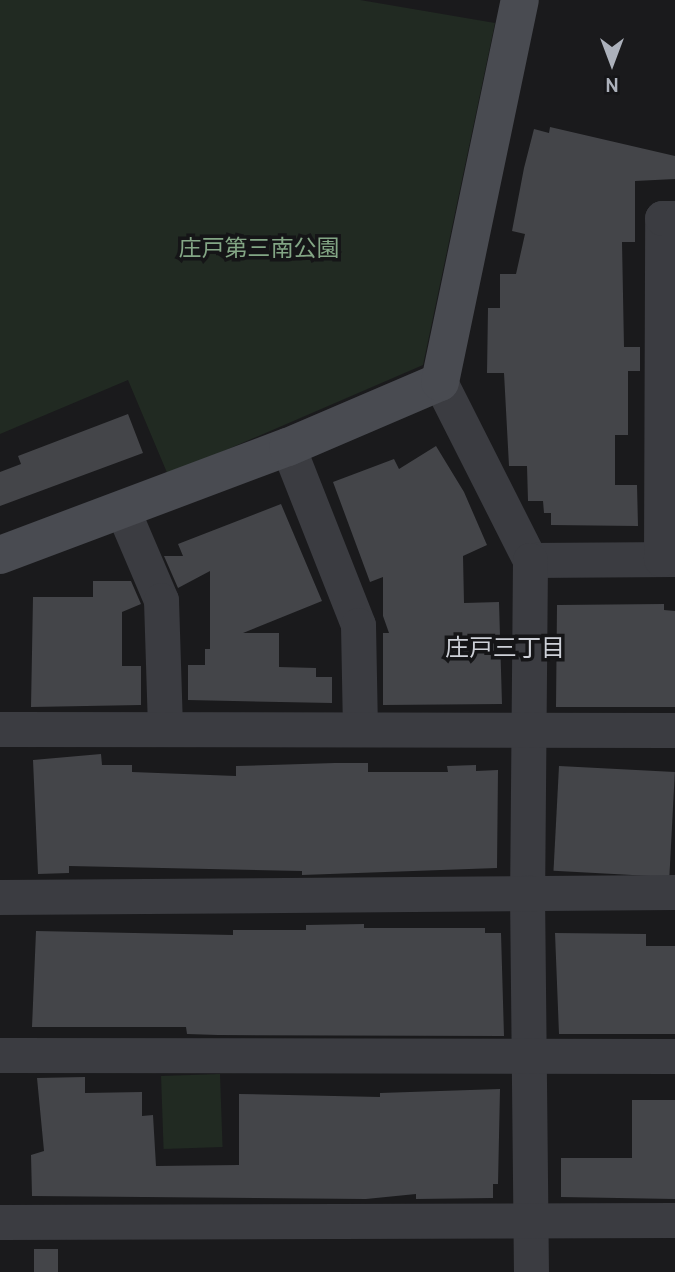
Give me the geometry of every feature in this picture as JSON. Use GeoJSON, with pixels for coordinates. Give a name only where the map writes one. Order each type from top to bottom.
{"type":"FeatureCollection","features":[{"type":"Feature","properties":{"kind":"street"},"geometry":{"type":"LineString","coordinates":[[520,0],[440,382],[530,559],[527,892],[531,1272]]}},
{"type":"Feature","properties":{"kind":"street"},"geometry":{"type":"LineString","coordinates":[[530,559],[668,559],[669,384],[662,218],[675,218]]}},
{"type":"Feature","properties":{"kind":"street"},"geometry":{"type":"LineString","coordinates":[[0,555],[288,447],[440,382]]}},
{"type":"Feature","properties":{"kind":"street"},"geometry":{"type":"LineString","coordinates":[[288,447],[358,625],[360,729]]}},
{"type":"Feature","properties":{"kind":"street"},"geometry":{"type":"LineString","coordinates":[[123,511],[162,600],[165,728]]}},
{"type":"Feature","properties":{"kind":"street"},"geometry":{"type":"LineString","coordinates":[[0,729],[360,729],[528,733],[675,730]]}},
{"type":"Feature","properties":{"kind":"street"},"geometry":{"type":"LineString","coordinates":[[0,897],[675,892]]}},
{"type":"Feature","properties":{"kind":"street"},"geometry":{"type":"LineString","coordinates":[[0,1055],[675,1056]]}},
{"type":"Feature","properties":{"kind":"street"},"geometry":{"type":"LineString","coordinates":[[0,1222],[675,1220]]}},
{"type":"Feature","properties":{"kind":"green space","name":"庄戸第三南公園"},"geometry":{"type":"Polygon","coordinates":[[[0,0],[360,0],[495,23],[423,365],[168,475],[128,380],[0,434],[0,0]]]}},
{"type":"Feature","properties":{"kind":"green space"},"geometry":{"type":"Polygon","coordinates":[[[220,1074],[223,1147],[164,1149],[161,1076],[220,1074]]]}},
{"type":"Feature","properties":{"kind":"building"},"geometry":{"type":"Polygon","coordinates":[[[550,127],[675,156],[675,179],[635,181],[635,242],[622,242],[624,347],[640,347],[640,371],[628,371],[628,435],[615,435],[615,485],[637,485],[638,526],[551,525],[551,513],[544,513],[543,501],[528,501],[527,466],[509,466],[504,373],[487,373],[488,308],[500,308],[500,274],[516,274],[525,234],[512,231],[524,168],[534,129],[549,133],[550,127]]]}},
{"type":"Feature","properties":{"kind":"building"},"geometry":{"type":"Polygon","coordinates":[[[128,414],[143,453],[0,506],[0,472],[21,464],[18,456],[128,414]]]}},
{"type":"Feature","properties":{"kind":"building"},"geometry":{"type":"Polygon","coordinates":[[[436,446],[464,492],[487,545],[463,556],[464,603],[499,602],[502,704],[383,705],[383,633],[389,633],[383,616],[383,577],[370,582],[333,482],[394,459],[399,469],[436,446]]]}},
{"type":"Feature","properties":{"kind":"building"},"geometry":{"type":"Polygon","coordinates":[[[281,504],[322,601],[243,633],[279,633],[279,667],[316,668],[316,677],[332,677],[332,703],[188,700],[188,665],[205,665],[205,649],[210,649],[210,571],[178,588],[164,556],[183,556],[178,544],[281,504]]]}},
{"type":"Feature","properties":{"kind":"building"},"geometry":{"type":"Polygon","coordinates":[[[93,581],[131,581],[141,604],[122,612],[122,666],[141,666],[141,705],[31,707],[33,597],[93,597],[93,581]]]}},
{"type":"Feature","properties":{"kind":"building"},"geometry":{"type":"Polygon","coordinates":[[[664,604],[664,610],[675,611],[675,707],[556,707],[557,605],[664,604]]]}},
{"type":"Feature","properties":{"kind":"building"},"geometry":{"type":"Polygon","coordinates":[[[101,754],[102,765],[132,765],[132,772],[236,776],[236,766],[335,763],[368,763],[368,772],[448,772],[447,766],[476,765],[476,771],[498,770],[497,868],[302,875],[302,871],[69,866],[69,873],[38,874],[33,760],[101,754]]]}},
{"type":"Feature","properties":{"kind":"building"},"geometry":{"type":"Polygon","coordinates":[[[559,766],[675,772],[669,877],[554,871],[559,766]]]}},
{"type":"Feature","properties":{"kind":"building"},"geometry":{"type":"Polygon","coordinates":[[[364,924],[364,928],[485,928],[485,933],[501,933],[504,1036],[218,1035],[187,1034],[186,1027],[32,1027],[36,931],[233,935],[233,930],[306,930],[306,925],[364,924]]]}},
{"type":"Feature","properties":{"kind":"building"},"geometry":{"type":"Polygon","coordinates":[[[555,933],[646,934],[646,946],[675,946],[675,1034],[559,1034],[555,933]]]}},
{"type":"Feature","properties":{"kind":"building"},"geometry":{"type":"Polygon","coordinates":[[[85,1077],[85,1093],[142,1092],[142,1116],[153,1115],[156,1166],[239,1165],[239,1094],[380,1097],[380,1093],[500,1089],[498,1184],[493,1184],[493,1198],[416,1199],[416,1194],[366,1199],[32,1196],[31,1155],[44,1151],[37,1078],[85,1077]]]}},
{"type":"Feature","properties":{"kind":"building"},"geometry":{"type":"Polygon","coordinates":[[[632,1100],[675,1100],[675,1199],[561,1197],[561,1158],[632,1158],[632,1100]]]}},
{"type":"Feature","properties":{"kind":"building"},"geometry":{"type":"Polygon","coordinates":[[[34,1249],[58,1249],[58,1272],[34,1272],[34,1249]]]}},
{"type":"Feature","properties":{"kind":"district","name":"庄戸三丁目"},"geometry":{"type":"Point","coordinates":[505,648]}}]}
